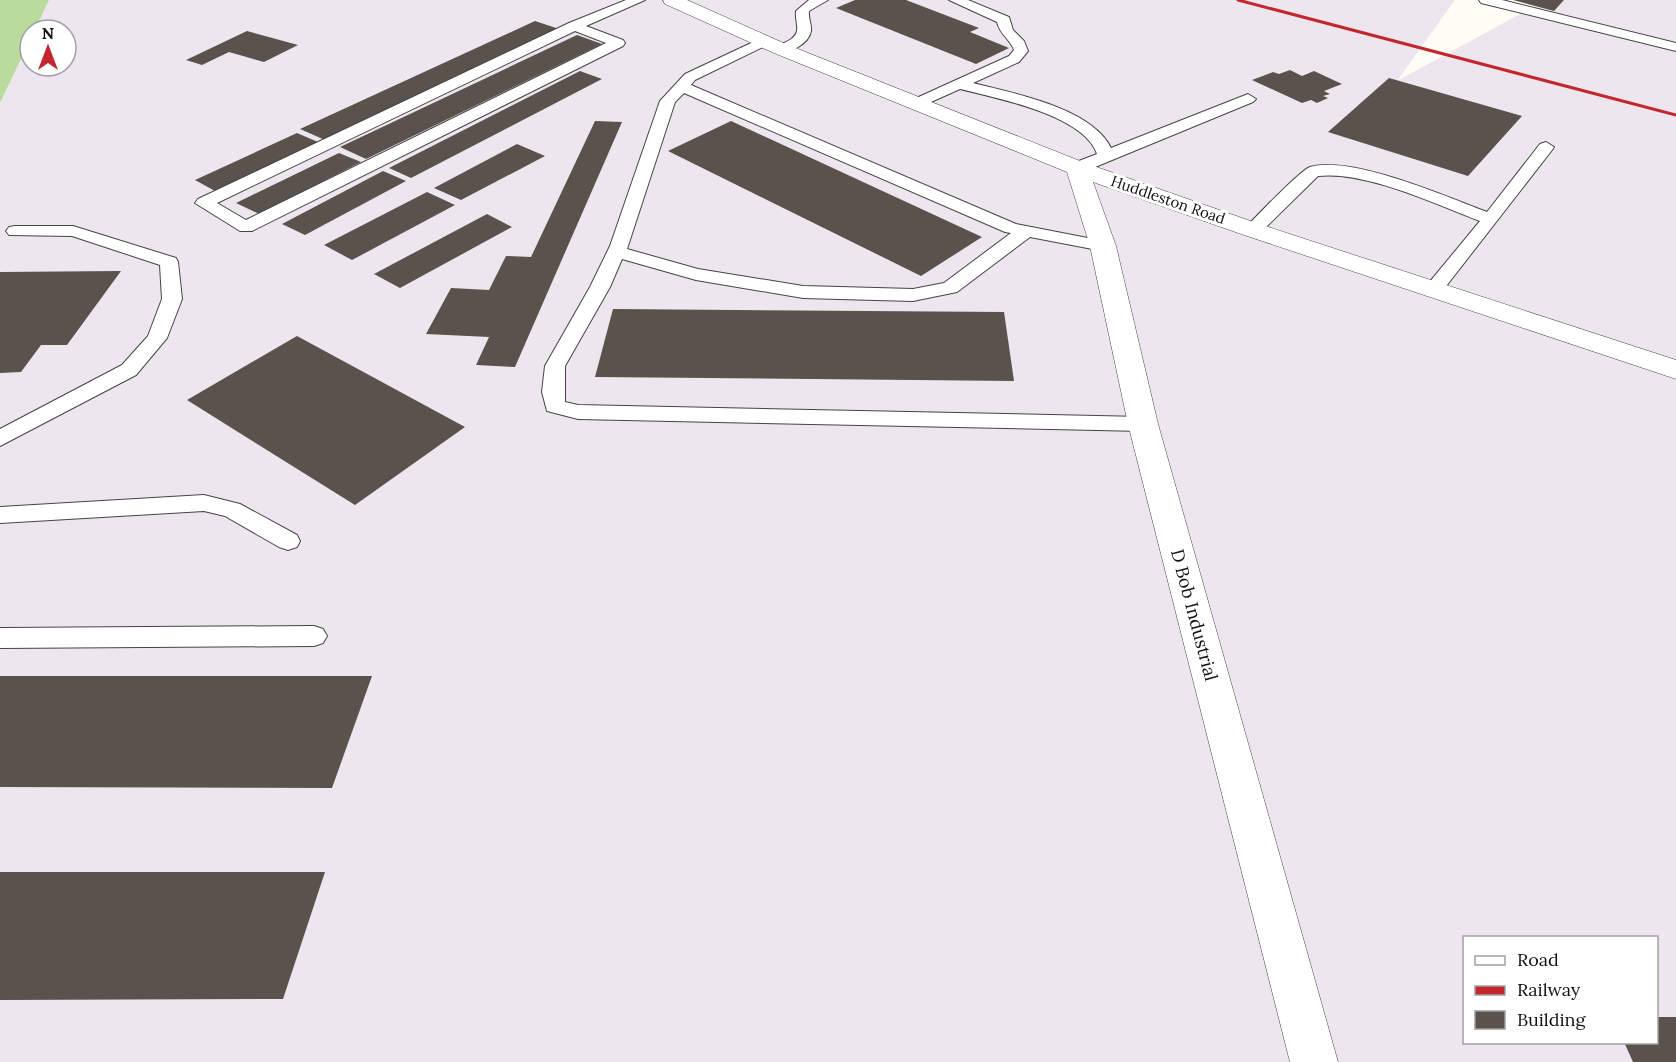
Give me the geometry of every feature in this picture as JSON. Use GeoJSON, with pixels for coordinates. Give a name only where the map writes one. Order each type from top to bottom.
{"type":"FeatureCollection","features":[{"type":"Feature","properties":{"kind":"street","name":"Huddleston Road"},"geometry":{"type":"LineString","coordinates":[[672,0],[772,45],[917,104],[1092,162],[1253,230],[1676,370]]}},
{"type":"Feature","properties":{"kind":"street","name":"D Bob Industrial"},"geometry":{"type":"LineString","coordinates":[[1092,162],[1103,246],[1143,424],[1314,1062]]}},
{"type":"Feature","properties":{"kind":"lane"},"geometry":{"type":"LineString","coordinates":[[574,26],[618,43],[246,227],[204,203],[574,26],[638,0]]}},
{"type":"Feature","properties":{"kind":"lane"},"geometry":{"type":"LineString","coordinates":[[821,0],[801,12],[800,19],[804,32],[802,37],[772,45],[690,77],[668,101],[616,252],[600,287],[555,366],[553,392],[555,406],[578,412],[1143,424]]}},
{"type":"Feature","properties":{"kind":"lane"},"geometry":{"type":"LineString","coordinates":[[917,104],[1014,59],[1021,51],[1019,44],[1006,32],[1005,20],[956,0]]}},
{"type":"Feature","properties":{"kind":"lane"},"geometry":{"type":"LineString","coordinates":[[1486,0],[1676,47]]}},
{"type":"Feature","properties":{"kind":"lane"},"geometry":{"type":"LineString","coordinates":[[957,84],[1023,103],[1086,129],[1100,141],[1092,162]]}},
{"type":"Feature","properties":{"kind":"lane"},"geometry":{"type":"LineString","coordinates":[[681,86],[1011,228],[1103,246]]}},
{"type":"Feature","properties":{"kind":"lane"},"geometry":{"type":"LineString","coordinates":[[1092,162],[1248,99]]}},
{"type":"Feature","properties":{"kind":"lane"},"geometry":{"type":"LineString","coordinates":[[1433,290],[1546,147]]}},
{"type":"Feature","properties":{"kind":"lane"},"geometry":{"type":"LineString","coordinates":[[1253,230],[1313,171],[1323,168],[1363,175],[1491,219]]}},
{"type":"Feature","properties":{"kind":"lane"},"geometry":{"type":"LineString","coordinates":[[0,439],[28,421],[129,370],[157,338],[172,299],[169,262],[73,231],[15,231]]}},
{"type":"Feature","properties":{"kind":"lane"},"geometry":{"type":"LineString","coordinates":[[616,252],[696,274],[803,292],[913,295],[950,288],[1025,232]]}},
{"type":"Feature","properties":{"kind":"lane"},"geometry":{"type":"LineString","coordinates":[[0,515],[150,504],[204,503],[232,510],[288,541]]}},
{"type":"Feature","properties":{"kind":"lane"},"geometry":{"type":"LineString","coordinates":[[0,638],[314,636]]}},
{"type":"Feature","properties":{"kind":"shaded area"},"geometry":{"type":"Polygon","coordinates":[[[49,0],[1455,0],[1397,81],[1546,0],[1676,0],[1676,1062],[0,1062],[0,103],[18,65],[18,78],[78,78],[78,18],[41,18],[49,0]]]}},
{"type":"Feature","properties":{"kind":"green space"},"geometry":{"type":"Polygon","coordinates":[[[0,0],[49,0],[41,18],[18,18],[18,65],[0,103],[0,0]]]}},
{"type":"Feature","properties":{"kind":"building"},"geometry":{"type":"Polygon","coordinates":[[[855,0],[906,0],[979,28],[970,32],[1009,48],[976,64],[836,8],[855,0]]]}},
{"type":"Feature","properties":{"kind":"building"},"geometry":{"type":"Polygon","coordinates":[[[1513,0],[1564,0],[1554,11],[1513,0]]]}},
{"type":"Feature","properties":{"kind":"building"},"geometry":{"type":"Polygon","coordinates":[[[535,21],[559,29],[325,140],[300,129],[535,21]]]}},
{"type":"Feature","properties":{"kind":"building"},"geometry":{"type":"Polygon","coordinates":[[[247,31],[298,45],[264,62],[229,52],[202,65],[186,60],[247,31]]]}},
{"type":"Feature","properties":{"kind":"building"},"geometry":{"type":"Polygon","coordinates":[[[577,35],[602,44],[366,159],[340,147],[577,35]]]}},
{"type":"Feature","properties":{"kind":"building"},"geometry":{"type":"Polygon","coordinates":[[[1290,70],[1302,76],[1314,71],[1342,84],[1324,91],[1330,94],[1323,96],[1328,98],[1317,103],[1311,100],[1302,103],[1252,80],[1273,72],[1279,74],[1290,70]]]}},
{"type":"Feature","properties":{"kind":"building"},"geometry":{"type":"Polygon","coordinates":[[[580,71],[602,79],[411,178],[389,168],[580,71]]]}},
{"type":"Feature","properties":{"kind":"building"},"geometry":{"type":"Polygon","coordinates":[[[1389,78],[1522,116],[1468,176],[1328,132],[1389,78]]]}},
{"type":"Feature","properties":{"kind":"building"},"geometry":{"type":"Polygon","coordinates":[[[595,121],[622,122],[515,367],[476,365],[489,337],[426,334],[451,288],[489,290],[506,256],[531,257],[595,121]]]}},
{"type":"Feature","properties":{"kind":"building"},"geometry":{"type":"Polygon","coordinates":[[[731,121],[982,237],[921,276],[668,151],[731,121]]]}},
{"type":"Feature","properties":{"kind":"building"},"geometry":{"type":"Polygon","coordinates":[[[297,133],[318,142],[215,191],[195,180],[297,133]]]}},
{"type":"Feature","properties":{"kind":"building"},"geometry":{"type":"Polygon","coordinates":[[[517,144],[545,156],[461,200],[434,188],[517,144]]]}},
{"type":"Feature","properties":{"kind":"building"},"geometry":{"type":"Polygon","coordinates":[[[339,153],[361,162],[259,214],[236,203],[339,153]]]}},
{"type":"Feature","properties":{"kind":"building"},"geometry":{"type":"Polygon","coordinates":[[[383,171],[406,181],[305,235],[282,224],[383,171]]]}},
{"type":"Feature","properties":{"kind":"building"},"geometry":{"type":"Polygon","coordinates":[[[427,192],[455,205],[352,260],[324,245],[427,192]]]}},
{"type":"Feature","properties":{"kind":"building"},"geometry":{"type":"Polygon","coordinates":[[[487,214],[512,227],[400,288],[374,274],[487,214]]]}},
{"type":"Feature","properties":{"kind":"building"},"geometry":{"type":"Polygon","coordinates":[[[121,271],[67,345],[41,345],[21,372],[0,373],[0,272],[121,271]]]}},
{"type":"Feature","properties":{"kind":"building"},"geometry":{"type":"Polygon","coordinates":[[[613,309],[1004,312],[1014,381],[595,377],[613,309]]]}},
{"type":"Feature","properties":{"kind":"building"},"geometry":{"type":"Polygon","coordinates":[[[297,336],[465,427],[355,505],[187,400],[297,336]]]}},
{"type":"Feature","properties":{"kind":"building"},"geometry":{"type":"Polygon","coordinates":[[[0,676],[372,676],[332,788],[0,787],[0,676]]]}},
{"type":"Feature","properties":{"kind":"building"},"geometry":{"type":"Polygon","coordinates":[[[0,872],[325,872],[283,999],[0,1000],[0,872]]]}},
{"type":"Feature","properties":{"kind":"building"},"geometry":{"type":"Polygon","coordinates":[[[1658,1017],[1676,1017],[1676,1062],[1633,1062],[1625,1044],[1658,1044],[1658,1017]]]}},
{"type":"Feature","properties":{"kind":"railway"},"geometry":{"type":"LineString","coordinates":[[1238,0],[1676,115]]}}]}
